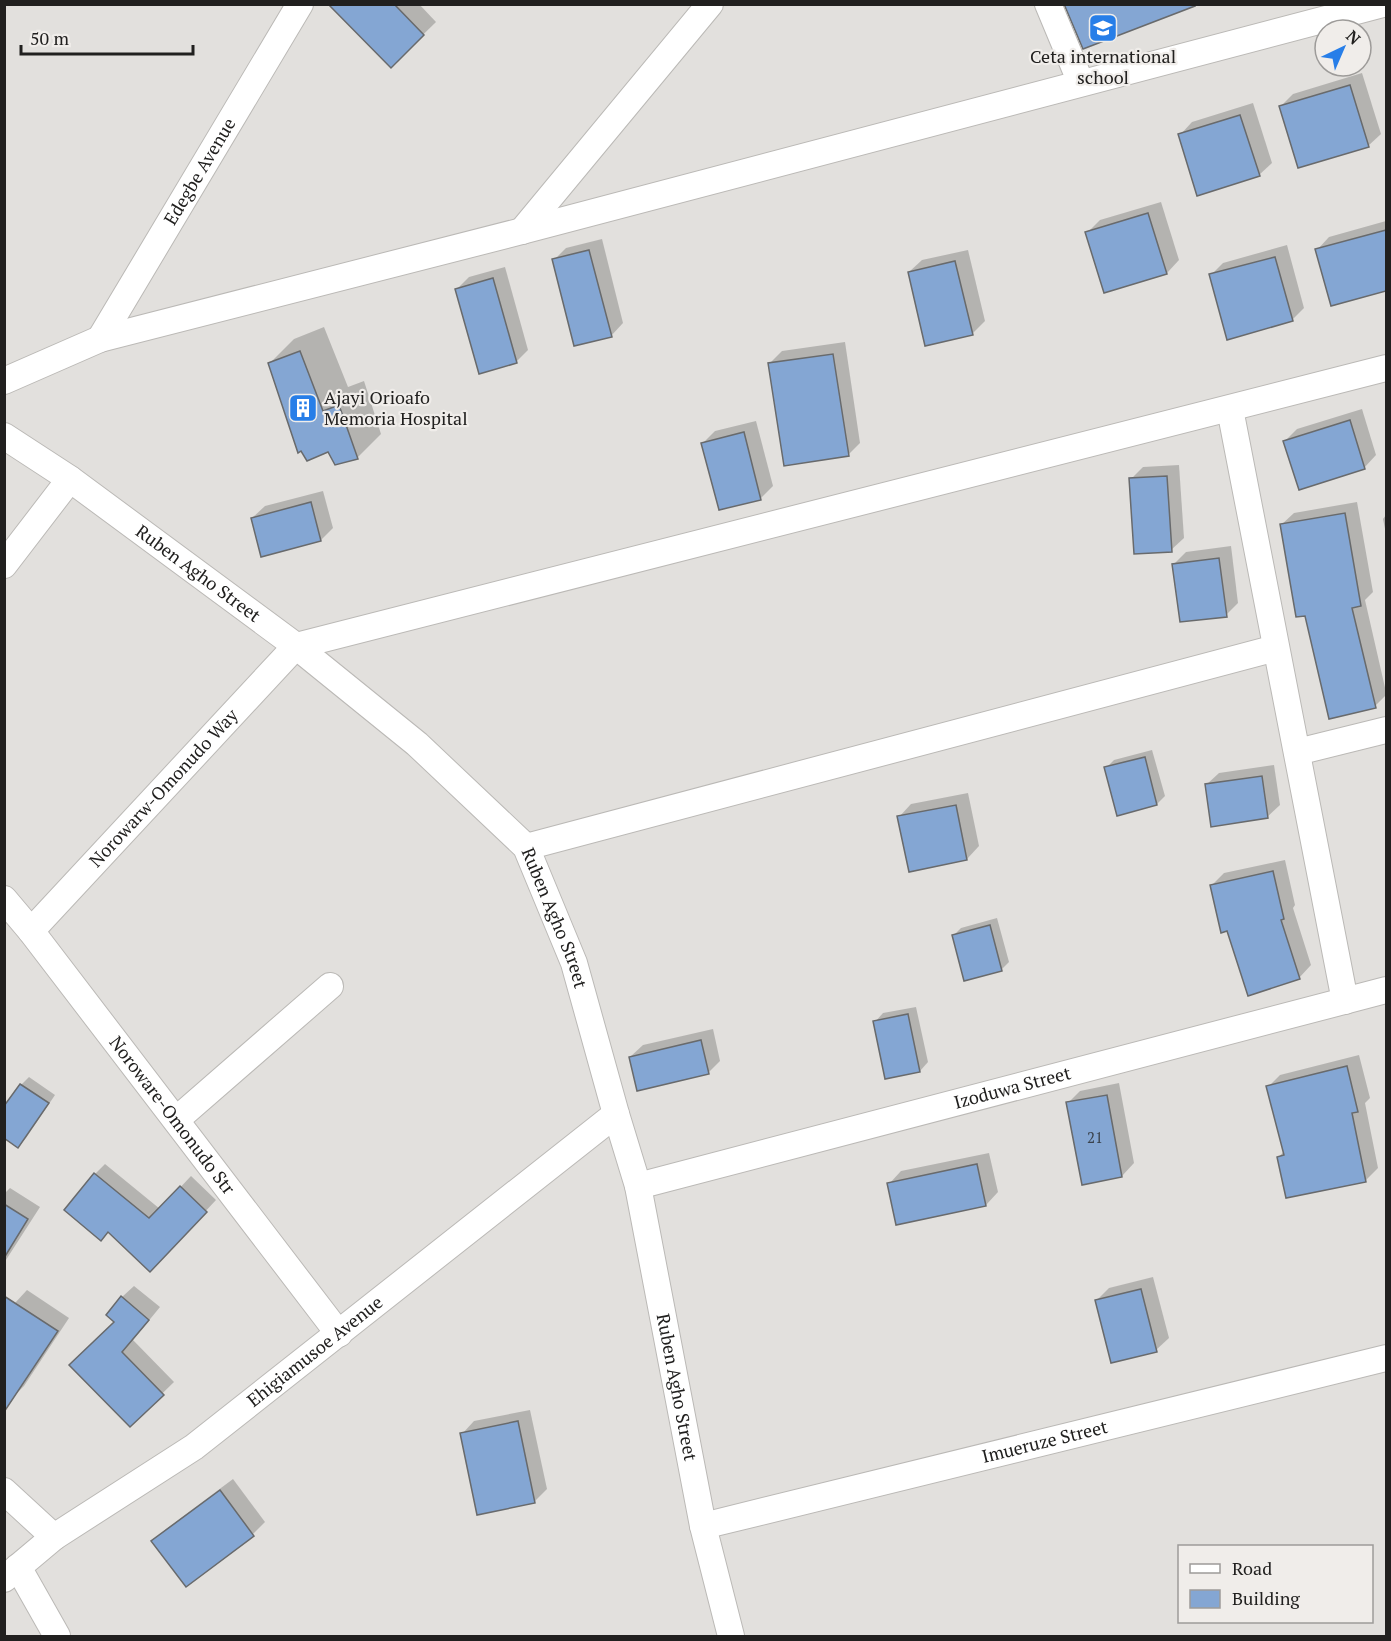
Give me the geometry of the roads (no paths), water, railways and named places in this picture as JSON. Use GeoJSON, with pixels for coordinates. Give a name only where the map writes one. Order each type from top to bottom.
{"type":"FeatureCollection","features":[{"type":"Feature","properties":{"kind":"street","name":"Edegbe Avenue"},"geometry":{"type":"LineString","coordinates":[[100,339],[300,4]]}},
{"type":"Feature","properties":{"kind":"street"},"geometry":{"type":"LineString","coordinates":[[522,231],[710,4]]}},
{"type":"Feature","properties":{"kind":"street"},"geometry":{"type":"LineString","coordinates":[[1048,4],[1081,83]]}},
{"type":"Feature","properties":{"kind":"street"},"geometry":{"type":"LineString","coordinates":[[4,381],[100,339],[522,231],[1383,4]]}},
{"type":"Feature","properties":{"kind":"street"},"geometry":{"type":"LineString","coordinates":[[296,646],[1386,368]]}},
{"type":"Feature","properties":{"kind":"street"},"geometry":{"type":"LineString","coordinates":[[1230,409],[1345,1001]]}},
{"type":"Feature","properties":{"kind":"street","name":"Ruben Agho Street"},"geometry":{"type":"LineString","coordinates":[[4,436],[70,479],[296,646],[417,744],[526,847],[574,963],[638,1186],[703,1527],[731,1636]]}},
{"type":"Feature","properties":{"kind":"street"},"geometry":{"type":"LineString","coordinates":[[4,565],[70,479]]}},
{"type":"Feature","properties":{"kind":"street","name":"Norowarw-Omonudo Way"},"geometry":{"type":"LineString","coordinates":[[31,931],[296,646]]}},
{"type":"Feature","properties":{"kind":"street"},"geometry":{"type":"LineString","coordinates":[[526,847],[1276,648]]}},
{"type":"Feature","properties":{"kind":"street"},"geometry":{"type":"LineString","coordinates":[[1297,752],[1386,730]]}},
{"type":"Feature","properties":{"kind":"street","name":"Noroware-Omonudo Str"},"geometry":{"type":"LineString","coordinates":[[4,899],[31,931],[339,1334]]}},
{"type":"Feature","properties":{"kind":"street"},"geometry":{"type":"LineString","coordinates":[[176,1120],[330,986]]}},
{"type":"Feature","properties":{"kind":"street","name":"Izoduwa Street"},"geometry":{"type":"LineString","coordinates":[[638,1186],[1386,990]]}},
{"type":"Feature","properties":{"kind":"street","name":"Ehigiamusoe Avenue"},"geometry":{"type":"LineString","coordinates":[[11,1573],[54,1537],[194,1447],[616,1114]]}},
{"type":"Feature","properties":{"kind":"street","name":"Imueruze Street"},"geometry":{"type":"LineString","coordinates":[[703,1527],[1386,1358]]}},
{"type":"Feature","properties":{"kind":"street"},"geometry":{"type":"LineString","coordinates":[[4,1491],[54,1537]]}},
{"type":"Feature","properties":{"kind":"street"},"geometry":{"type":"LineString","coordinates":[[11,1573],[57,1636]]}},
{"type":"Feature","properties":{"kind":"place","name":"Ceta international school"},"geometry":{"type":"Point","coordinates":[1103,28]}},
{"type":"Feature","properties":{"kind":"place","name":"Ajayi Orioafo Memoria Hospital"},"geometry":{"type":"Point","coordinates":[303,408]}}]}
